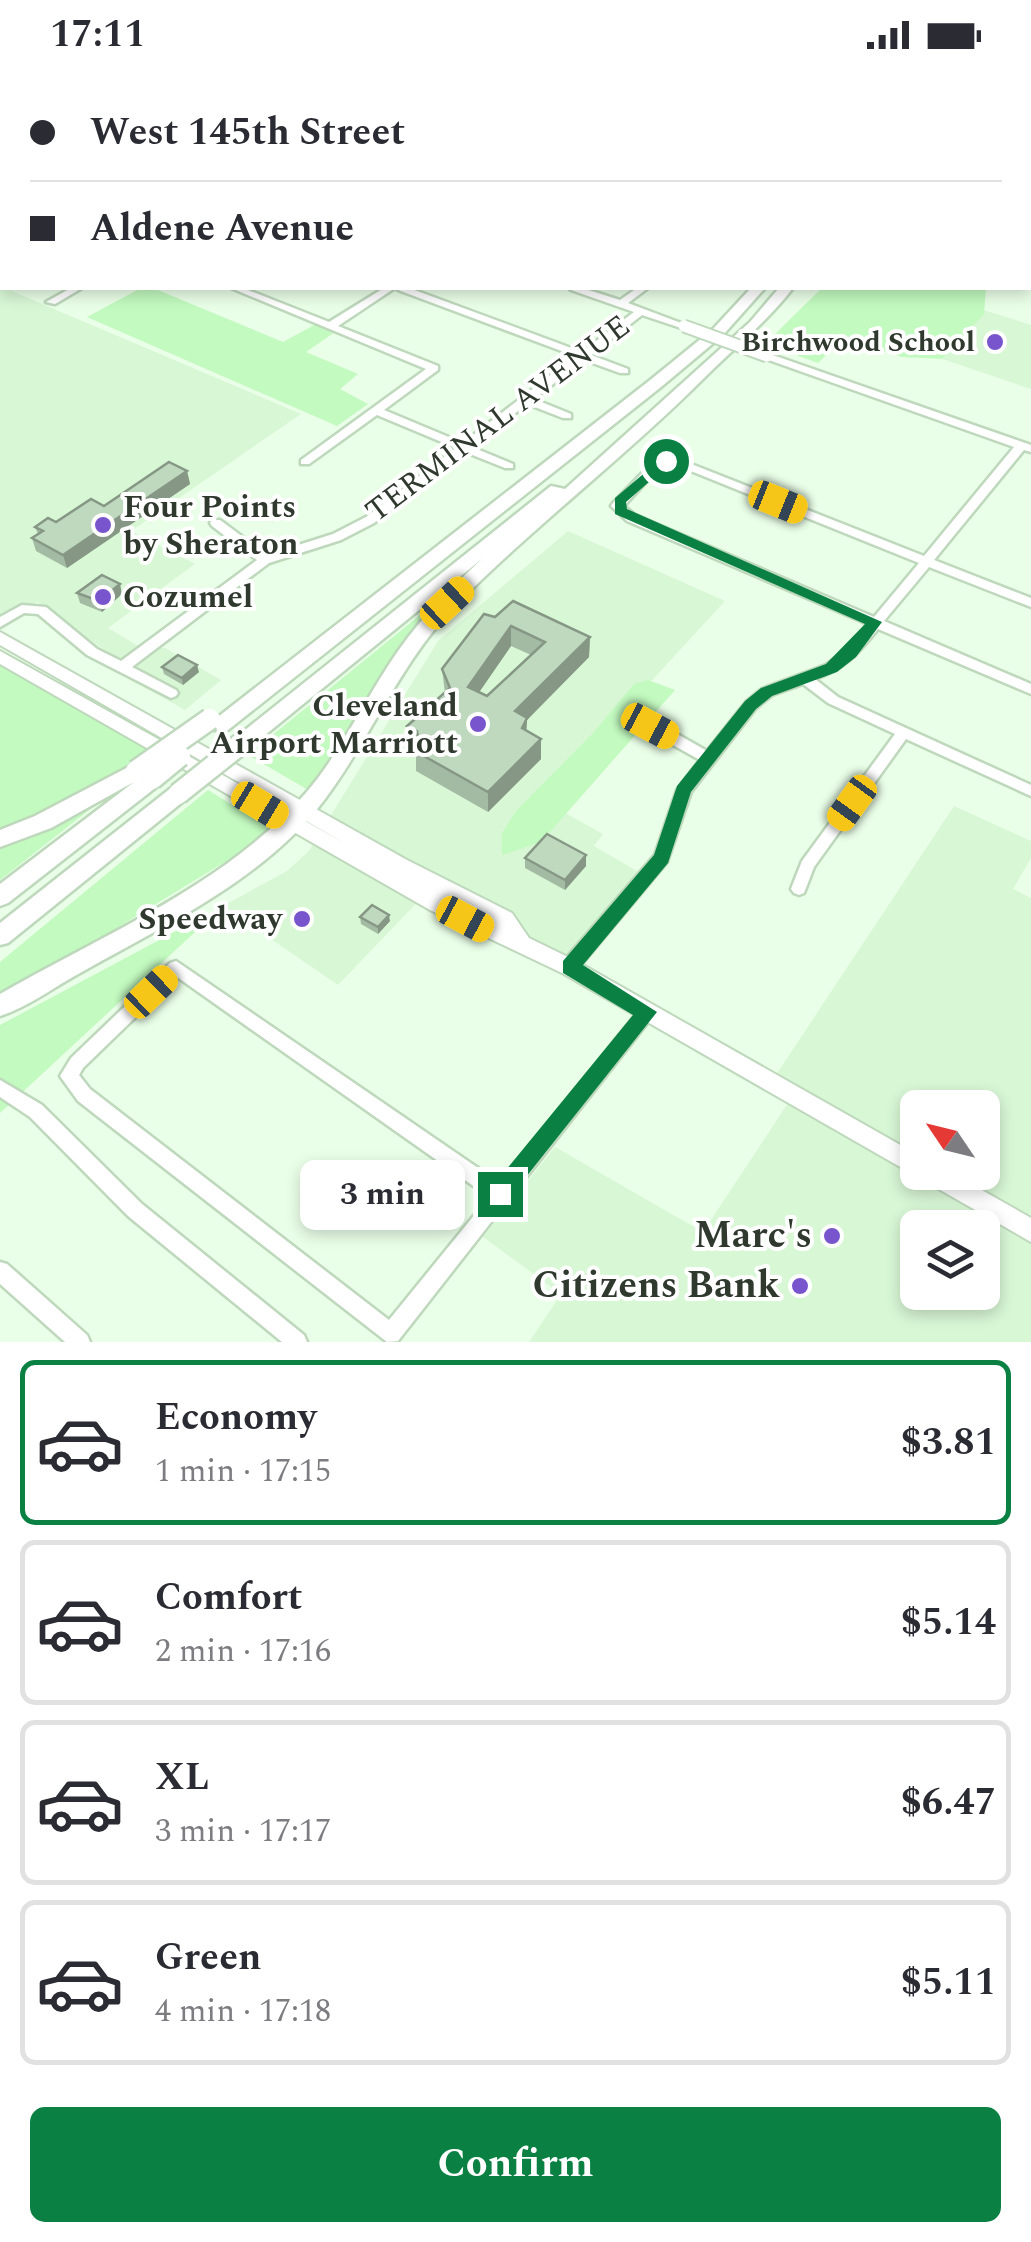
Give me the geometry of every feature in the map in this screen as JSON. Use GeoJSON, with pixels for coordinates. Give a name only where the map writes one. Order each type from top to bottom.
{"type":"FeatureCollection","features":[{"type":"Feature","properties":{"kind":"highway"},"geometry":{"type":"LineString","coordinates":[[0,897],[144,775],[718,332],[756,290]]}},
{"type":"Feature","properties":{"kind":"highway"},"geometry":{"type":"LineString","coordinates":[[0,1006],[196,893],[296,816],[315,797],[433,618],[640,434],[755,325],[784,290]]}},
{"type":"Feature","properties":{"kind":"highway"},"geometry":{"type":"LineString","coordinates":[[0,936],[694,380]]}},
{"type":"Feature","properties":{"kind":"highway"},"geometry":{"type":"LineString","coordinates":[[0,839],[144,775]]}},
{"type":"Feature","properties":{"kind":"main road"},"geometry":{"type":"LineString","coordinates":[[0,638],[296,816]]}},
{"type":"Feature","properties":{"kind":"main road"},"geometry":{"type":"LineString","coordinates":[[0,657],[296,816],[505,920],[520,940],[900,1156]]}},
{"type":"Feature","properties":{"kind":"main road"},"geometry":{"type":"LineString","coordinates":[[959,1190],[1031,1231]]}},
{"type":"Feature","properties":{"kind":"street"},"geometry":{"type":"LineString","coordinates":[[51,302],[73,290]]}},
{"type":"Feature","properties":{"kind":"street"},"geometry":{"type":"LineString","coordinates":[[241,290],[434,368]]}},
{"type":"Feature","properties":{"kind":"street"},"geometry":{"type":"LineString","coordinates":[[330,326],[387,290]]}},
{"type":"Feature","properties":{"kind":"street"},"geometry":{"type":"LineString","coordinates":[[406,290],[624,371]]}},
{"type":"Feature","properties":{"kind":"street"},"geometry":{"type":"LineString","coordinates":[[570,967],[662,858],[684,790],[708,756],[766,692],[806,679],[850,653],[924,561],[1026,447],[580,290]]}},
{"type":"Feature","properties":{"kind":"street","name":"TERMINAL AVENUE"},"geometry":{"type":"LineString","coordinates":[[622,304],[640,290]]}},
{"type":"Feature","properties":{"kind":"street","name":"TERMINAL AVENUE"},"geometry":{"type":"LineString","coordinates":[[124,666],[264,560],[337,537],[370,520],[640,311]]}},
{"type":"Feature","properties":{"kind":"street"},"geometry":{"type":"LineString","coordinates":[[305,462],[434,368]]}},
{"type":"Feature","properties":{"kind":"street"},"geometry":{"type":"LineString","coordinates":[[526,400],[567,416]]}},
{"type":"Feature","properties":{"kind":"street"},"geometry":{"type":"LineString","coordinates":[[375,410],[509,466]]}},
{"type":"Feature","properties":{"kind":"street"},"geometry":{"type":"LineString","coordinates":[[1031,603],[676,460],[652,469],[617,506],[631,518],[1031,689]]}},
{"type":"Feature","properties":{"kind":"street"},"geometry":{"type":"LineString","coordinates":[[216,522],[264,560]]}},
{"type":"Feature","properties":{"kind":"street"},"geometry":{"type":"LineString","coordinates":[[0,623],[22,610],[42,610],[92,652],[171,693]]}},
{"type":"Feature","properties":{"kind":"street"},"geometry":{"type":"LineString","coordinates":[[806,679],[832,700],[1031,791]]}},
{"type":"Feature","properties":{"kind":"street"},"geometry":{"type":"LineString","coordinates":[[650,726],[708,756]]}},
{"type":"Feature","properties":{"kind":"street"},"geometry":{"type":"LineString","coordinates":[[799,889],[806,865],[904,732]]}},
{"type":"Feature","properties":{"kind":"street"},"geometry":{"type":"LineString","coordinates":[[500,1194],[176,968],[76,1063],[70,1081],[84,1096],[391,1334],[647,1012]]}},
{"type":"Feature","properties":{"kind":"street"},"geometry":{"type":"LineString","coordinates":[[0,1088],[36,1111],[135,1210],[297,1342]]}},
{"type":"Feature","properties":{"kind":"street"},"geometry":{"type":"LineString","coordinates":[[0,1271],[80,1342]]}},
{"type":"Feature","properties":{"kind":"shaded area"},"geometry":{"type":"Polygon","coordinates":[[[0,290],[9,290],[301,414],[131,531],[195,564],[108,628],[140,647],[120,661],[37,602],[0,622],[0,290]]]}},
{"type":"Feature","properties":{"kind":"shaded area","name":"Birchwood School"},"geometry":{"type":"Polygon","coordinates":[[[984,310],[1031,325],[1031,389],[942,359],[984,310]]]}},
{"type":"Feature","properties":{"kind":"shaded area"},"geometry":{"type":"Polygon","coordinates":[[[568,531],[725,601],[542,800],[603,834],[594,846],[642,874],[566,967],[430,889],[338,985],[223,906],[287,871],[309,851],[438,641],[568,531]]]}},
{"type":"Feature","properties":{"kind":"shaded area"},"geometry":{"type":"Polygon","coordinates":[[[154,648],[165,648],[221,680],[185,710],[120,674],[154,648]]]}},
{"type":"Feature","properties":{"kind":"shaded area"},"geometry":{"type":"Polygon","coordinates":[[[954,806],[1031,841],[1031,858],[1013,889],[1031,898],[1031,1342],[529,1342],[561,1294],[483,1237],[555,1147],[703,1232],[790,1100],[768,1087],[954,806]]]}},
{"type":"Feature","properties":{"kind":"green space"},"geometry":{"type":"Polygon","coordinates":[[[137,290],[158,290],[283,342],[316,324],[335,332],[306,352],[358,374],[340,389],[368,404],[337,426],[87,317],[137,290]]]}},
{"type":"Feature","properties":{"kind":"green space"},"geometry":{"type":"Polygon","coordinates":[[[820,290],[986,290],[984,314],[942,359],[902,357],[843,338],[818,363],[765,344],[820,290]]]}},
{"type":"Feature","properties":{"kind":"green space"},"geometry":{"type":"Polygon","coordinates":[[[441,598],[445,600],[310,791],[248,755],[441,598]]]}},
{"type":"Feature","properties":{"kind":"green space"},"geometry":{"type":"Polygon","coordinates":[[[0,662],[152,750],[28,824],[0,833],[0,662]]]}},
{"type":"Feature","properties":{"kind":"green space"},"geometry":{"type":"Polygon","coordinates":[[[648,680],[675,690],[541,842],[502,855],[502,833],[516,811],[594,732],[634,684],[648,680]]]}},
{"type":"Feature","properties":{"kind":"green space"},"geometry":{"type":"Polygon","coordinates":[[[208,790],[270,828],[238,854],[0,999],[0,962],[208,790]]]}},
{"type":"Feature","properties":{"kind":"green space"},"geometry":{"type":"Polygon","coordinates":[[[95,800],[98,803],[0,880],[0,844],[95,800]]]}},
{"type":"Feature","properties":{"kind":"green space"},"geometry":{"type":"Polygon","coordinates":[[[223,906],[0,1113],[0,1025],[223,906]]]}},
{"type":"Feature","properties":{"kind":"building"},"geometry":{"type":"Polygon","coordinates":[[[169,462],[187,471],[63,555],[32,538],[43,531],[35,527],[48,518],[56,522],[91,499],[104,506],[169,462]]]}},
{"type":"Feature","properties":{"kind":"building"},"geometry":{"type":"Polygon","coordinates":[[[102,575],[120,584],[99,601],[77,593],[102,575]]]}},
{"type":"Feature","properties":{"kind":"building","name":"Cleveland Airport Marriott"},"geometry":{"type":"Polygon","coordinates":[[[513,601],[590,637],[515,711],[527,718],[522,728],[541,739],[488,792],[415,751],[420,746],[417,731],[407,726],[450,688],[442,669],[484,614],[495,617],[513,601]],[[511,626],[468,687],[487,696],[545,642],[511,626]]]}},
{"type":"Feature","properties":{"kind":"building"},"geometry":{"type":"Polygon","coordinates":[[[178,655],[197,665],[182,678],[162,667],[178,655]]]}},
{"type":"Feature","properties":{"kind":"building"},"geometry":{"type":"Polygon","coordinates":[[[547,834],[586,855],[565,880],[525,858],[547,834]]]}},
{"type":"Feature","properties":{"kind":"building"},"geometry":{"type":"Polygon","coordinates":[[[372,905],[389,915],[378,927],[360,917],[372,905]]]}},
{"type":"Feature","properties":{"kind":"place","name":"Birchwood School"},"geometry":{"type":"Point","coordinates":[995,342]}},
{"type":"Feature","properties":{"kind":"place","name":"Four Points by Sheraton"},"geometry":{"type":"Point","coordinates":[103,525]}},
{"type":"Feature","properties":{"kind":"place","name":"Cozumel"},"geometry":{"type":"Point","coordinates":[103,597]}},
{"type":"Feature","properties":{"kind":"place","name":"Cleveland Airport Marriott"},"geometry":{"type":"Point","coordinates":[478,724]}},
{"type":"Feature","properties":{"kind":"place","name":"Speedway"},"geometry":{"type":"Point","coordinates":[302,919]}},
{"type":"Feature","properties":{"kind":"place","name":"Marc's"},"geometry":{"type":"Point","coordinates":[832,1236]}},
{"type":"Feature","properties":{"kind":"place","name":"Citizens Bank"},"geometry":{"type":"Point","coordinates":[800,1286]}},
{"type":"Feature","properties":{"kind":"route"},"geometry":{"type":"LineString","coordinates":[[500,1194],[647,1012],[570,967],[662,858],[684,790],[751,705],[766,692],[832,668],[850,653],[874,622],[620,511],[620,501],[652,469],[666,461]]}}]}
